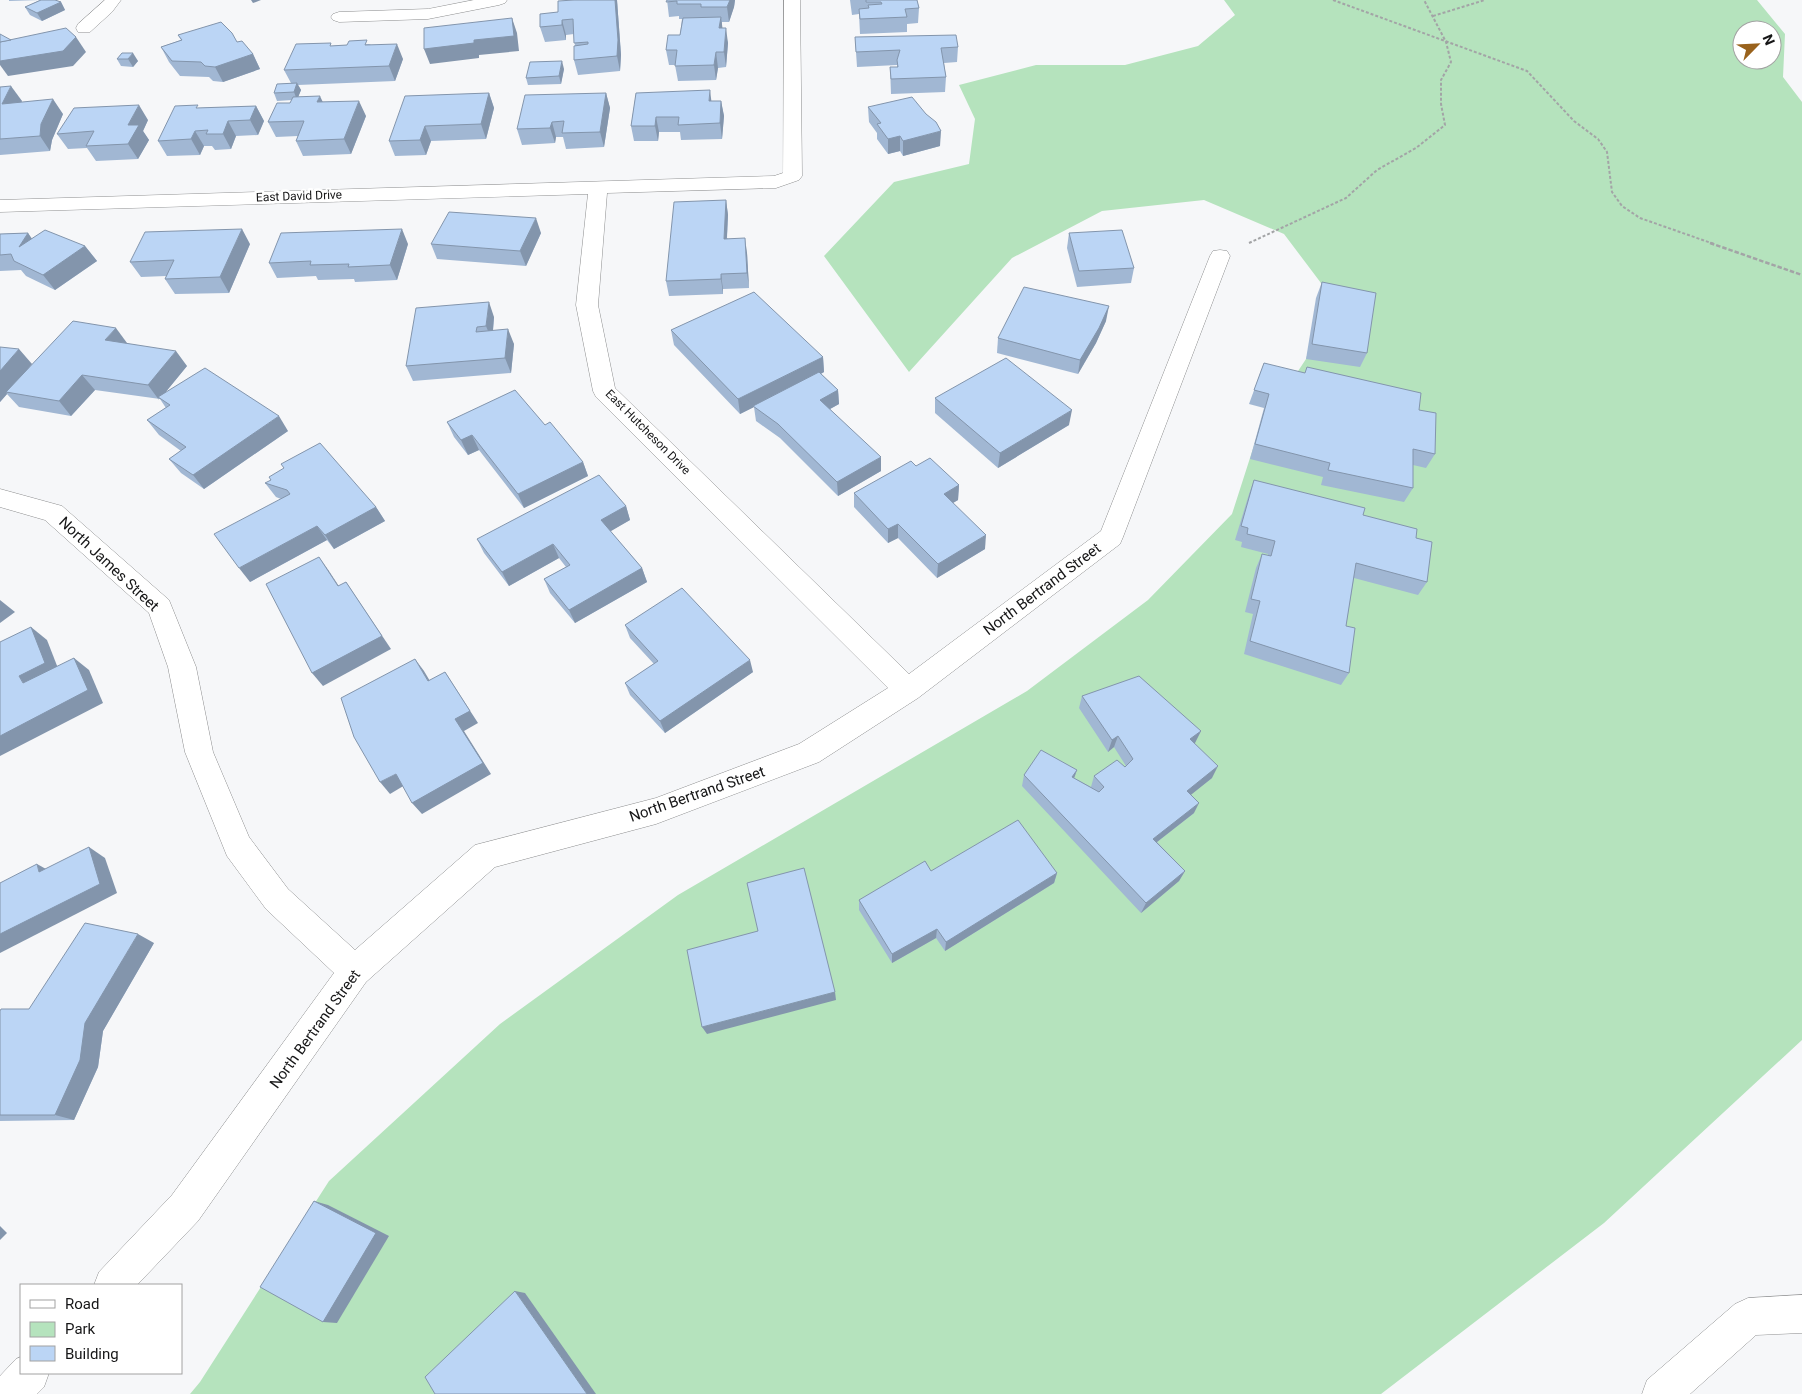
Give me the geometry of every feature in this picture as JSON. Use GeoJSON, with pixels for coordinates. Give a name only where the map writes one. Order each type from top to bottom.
{"type":"FeatureCollection","features":[{"type":"Feature","properties":{"kind":"street"},"geometry":{"type":"LineString","coordinates":[[84,28],[106,9],[113,0]]}},
{"type":"Feature","properties":{"kind":"street"},"geometry":{"type":"LineString","coordinates":[[339,17],[428,14],[499,0]]}},
{"type":"Feature","properties":{"kind":"street"},"geometry":{"type":"LineString","coordinates":[[598,188],[776,182],[792,176],[792,0]]}},
{"type":"Feature","properties":{"kind":"street","name":"East David Drive"},"geometry":{"type":"LineString","coordinates":[[0,206],[598,188]]}},
{"type":"Feature","properties":{"kind":"street","name":"East Hutcheson Drive"},"geometry":{"type":"LineString","coordinates":[[598,188],[587,305],[604,390],[908,690]]}},
{"type":"Feature","properties":{"kind":"street","name":"North Bertrand Street"},"geometry":{"type":"LineString","coordinates":[[113,1284],[185,1208],[355,971],[486,854],[656,811],[809,753],[908,690],[1111,537],[1220,256]]}},
{"type":"Feature","properties":{"kind":"street","name":"North James Street"},"geometry":{"type":"LineString","coordinates":[[0,498],[53,513],[160,607],[182,667],[199,752],[238,846],[276,899],[355,971]]}},
{"type":"Feature","properties":{"kind":"street"},"geometry":{"type":"LineString","coordinates":[[1660,1394],[1748,1317],[1802,1314]]}},
{"type":"Feature","properties":{"kind":"street"},"geometry":{"type":"LineString","coordinates":[[10,1394],[29,1374]]}},
{"type":"Feature","properties":{"kind":"path"},"geometry":{"type":"LineString","coordinates":[[1333,0],[1446,42],[1507,62],[1527,71],[1544,86],[1574,121],[1598,139],[1607,152],[1612,192],[1622,206],[1640,218],[1802,275]]}},
{"type":"Feature","properties":{"kind":"path"},"geometry":{"type":"LineString","coordinates":[[1220,256],[1291,225],[1346,198],[1377,170],[1416,148],[1445,124],[1441,104],[1441,80],[1451,62],[1446,42],[1424,0]]}},
{"type":"Feature","properties":{"kind":"path"},"geometry":{"type":"LineString","coordinates":[[1433,16],[1485,0]]}},
{"type":"Feature","properties":{"kind":"green space"},"geometry":{"type":"Polygon","coordinates":[[[1224,0],[1757,0],[1773,20],[1732,20],[1732,70],[1782,70],[1782,30],[1785,34],[1783,77],[1802,102],[1802,1040],[1604,1223],[1381,1394],[190,1394],[200,1382],[329,1181],[500,1024],[678,895],[1027,691],[1148,600],[1232,514],[1259,430],[1306,359],[1327,291],[1284,234],[1204,200],[1102,211],[1012,258],[909,372],[824,256],[894,182],[969,164],[975,119],[959,85],[1036,65],[1125,65],[1198,46],[1235,15],[1224,0]]]}},
{"type":"Feature","properties":{"kind":"building"},"geometry":{"type":"Polygon","coordinates":[[[41,0],[61,2],[37,13],[25,7],[41,0]]]}},
{"type":"Feature","properties":{"kind":"building"},"geometry":{"type":"Polygon","coordinates":[[[615,0],[618,40],[617,56],[574,60],[574,46],[588,44],[588,42],[574,43],[573,19],[562,20],[562,25],[540,27],[540,14],[558,12],[558,1],[615,0]]]}},
{"type":"Feature","properties":{"kind":"building"},"geometry":{"type":"Polygon","coordinates":[[[667,0],[730,0],[727,7],[701,7],[701,4],[677,4],[677,1],[666,2],[667,0]]]}},
{"type":"Feature","properties":{"kind":"building"},"geometry":{"type":"Polygon","coordinates":[[[866,0],[917,0],[919,8],[905,9],[907,17],[860,19],[859,9],[869,8],[868,5],[882,4],[881,2],[866,2],[866,0]]]}},
{"type":"Feature","properties":{"kind":"building"},"geometry":{"type":"Polygon","coordinates":[[[721,17],[719,28],[726,28],[724,52],[716,52],[714,65],[675,66],[677,50],[666,50],[668,35],[680,35],[683,18],[721,17]]]}},
{"type":"Feature","properties":{"kind":"building"},"geometry":{"type":"Polygon","coordinates":[[[512,18],[514,36],[474,40],[474,43],[424,49],[424,28],[512,18]]]}},
{"type":"Feature","properties":{"kind":"building"},"geometry":{"type":"Polygon","coordinates":[[[221,22],[232,33],[237,42],[242,41],[253,54],[215,67],[205,66],[201,62],[172,61],[161,47],[182,40],[178,35],[221,22]]]}},
{"type":"Feature","properties":{"kind":"building"},"geometry":{"type":"Polygon","coordinates":[[[66,28],[76,37],[63,51],[0,61],[0,42],[66,28]]]}},
{"type":"Feature","properties":{"kind":"building"},"geometry":{"type":"Polygon","coordinates":[[[0,34],[11,40],[0,42],[0,34]]]}},
{"type":"Feature","properties":{"kind":"building"},"geometry":{"type":"Polygon","coordinates":[[[956,35],[958,47],[941,48],[946,77],[891,79],[890,67],[898,67],[897,60],[900,50],[856,52],[855,37],[956,35]]]}},
{"type":"Feature","properties":{"kind":"building"},"geometry":{"type":"Polygon","coordinates":[[[367,40],[365,45],[397,44],[389,66],[284,70],[296,44],[331,43],[330,46],[347,45],[349,41],[367,40]]]}},
{"type":"Feature","properties":{"kind":"building"},"geometry":{"type":"Polygon","coordinates":[[[122,53],[133,53],[128,59],[117,59],[122,53]]]}},
{"type":"Feature","properties":{"kind":"building"},"geometry":{"type":"Polygon","coordinates":[[[562,61],[559,76],[526,78],[530,62],[562,61]]]}},
{"type":"Feature","properties":{"kind":"building"},"geometry":{"type":"Polygon","coordinates":[[[297,83],[294,92],[274,93],[277,84],[297,83]]]}},
{"type":"Feature","properties":{"kind":"building"},"geometry":{"type":"Polygon","coordinates":[[[11,86],[2,104],[53,99],[41,124],[40,136],[0,139],[0,87],[11,86]]]}},
{"type":"Feature","properties":{"kind":"building"},"geometry":{"type":"Polygon","coordinates":[[[710,90],[709,101],[721,101],[720,123],[678,125],[679,117],[656,117],[655,126],[631,126],[636,93],[710,90]]]}},
{"type":"Feature","properties":{"kind":"building"},"geometry":{"type":"Polygon","coordinates":[[[489,93],[481,124],[425,126],[420,140],[389,141],[405,96],[489,93]]]}},
{"type":"Feature","properties":{"kind":"building"},"geometry":{"type":"Polygon","coordinates":[[[606,93],[600,132],[562,133],[564,121],[552,122],[550,128],[517,129],[525,95],[606,93]]]}},
{"type":"Feature","properties":{"kind":"building"},"geometry":{"type":"Polygon","coordinates":[[[320,96],[317,102],[359,101],[344,139],[296,141],[304,121],[268,122],[277,103],[290,103],[293,97],[320,96]]]}},
{"type":"Feature","properties":{"kind":"building"},"geometry":{"type":"Polygon","coordinates":[[[912,97],[926,114],[936,122],[941,131],[903,141],[900,136],[888,139],[877,124],[881,123],[868,107],[912,97]]]}},
{"type":"Feature","properties":{"kind":"building"},"geometry":{"type":"Polygon","coordinates":[[[139,105],[128,125],[139,125],[128,144],[86,146],[94,131],[57,134],[74,108],[139,105]]]}},
{"type":"Feature","properties":{"kind":"building"},"geometry":{"type":"Polygon","coordinates":[[[198,105],[196,108],[256,106],[250,120],[228,121],[223,134],[206,134],[208,130],[195,131],[191,139],[158,141],[175,106],[198,105]]]}},
{"type":"Feature","properties":{"kind":"building"},"geometry":{"type":"Polygon","coordinates":[[[726,200],[724,239],[745,238],[747,273],[721,274],[721,279],[666,281],[674,202],[726,200]]]}},
{"type":"Feature","properties":{"kind":"building"},"geometry":{"type":"Polygon","coordinates":[[[449,212],[536,218],[520,251],[431,244],[449,212]]]}},
{"type":"Feature","properties":{"kind":"building"},"geometry":{"type":"Polygon","coordinates":[[[242,229],[220,277],[165,279],[174,260],[130,262],[145,232],[242,229]]]}},
{"type":"Feature","properties":{"kind":"building"},"geometry":{"type":"Polygon","coordinates":[[[402,229],[390,265],[348,267],[349,264],[310,265],[311,261],[269,263],[281,233],[402,229]]]}},
{"type":"Feature","properties":{"kind":"building"},"geometry":{"type":"Polygon","coordinates":[[[45,230],[85,246],[43,275],[14,261],[11,254],[0,255],[0,234],[28,233],[19,247],[45,230]]]}},
{"type":"Feature","properties":{"kind":"building"},"geometry":{"type":"Polygon","coordinates":[[[1122,230],[1134,268],[1079,271],[1069,233],[1122,230]]]}},
{"type":"Feature","properties":{"kind":"building"},"geometry":{"type":"Polygon","coordinates":[[[1322,282],[1376,293],[1367,353],[1312,344],[1322,282]]]}},
{"type":"Feature","properties":{"kind":"building"},"geometry":{"type":"Polygon","coordinates":[[[1024,287],[1109,306],[1099,328],[1080,360],[998,338],[1024,287]]]}},
{"type":"Feature","properties":{"kind":"building"},"geometry":{"type":"Polygon","coordinates":[[[754,292],[823,357],[738,399],[671,330],[754,292]]]}},
{"type":"Feature","properties":{"kind":"building"},"geometry":{"type":"Polygon","coordinates":[[[489,302],[486,326],[477,327],[476,332],[508,329],[505,358],[406,366],[416,308],[489,302]]]}},
{"type":"Feature","properties":{"kind":"building"},"geometry":{"type":"Polygon","coordinates":[[[73,321],[116,328],[105,340],[176,351],[148,385],[82,375],[59,401],[6,392],[73,321]]]}},
{"type":"Feature","properties":{"kind":"building"},"geometry":{"type":"Polygon","coordinates":[[[0,347],[19,349],[0,371],[0,347]]]}},
{"type":"Feature","properties":{"kind":"building"},"geometry":{"type":"Polygon","coordinates":[[[1006,358],[1072,410],[1000,453],[935,398],[1006,358]]]}},
{"type":"Feature","properties":{"kind":"building"},"geometry":{"type":"Polygon","coordinates":[[[1264,363],[1305,373],[1307,367],[1421,393],[1419,410],[1436,413],[1435,454],[1413,449],[1413,488],[1328,470],[1330,463],[1255,444],[1269,394],[1254,390],[1264,363]]]}},
{"type":"Feature","properties":{"kind":"building"},"geometry":{"type":"Polygon","coordinates":[[[205,368],[279,416],[193,475],[169,459],[186,447],[147,420],[170,405],[158,397],[205,368]]]}},
{"type":"Feature","properties":{"kind":"building"},"geometry":{"type":"Polygon","coordinates":[[[819,372],[838,390],[820,400],[881,457],[837,482],[778,424],[753,406],[819,372]]]}},
{"type":"Feature","properties":{"kind":"building"},"geometry":{"type":"Polygon","coordinates":[[[515,390],[545,425],[550,422],[583,462],[518,494],[472,435],[461,440],[447,422],[515,390]]]}},
{"type":"Feature","properties":{"kind":"building"},"geometry":{"type":"Polygon","coordinates":[[[320,443],[376,507],[325,535],[317,526],[239,568],[214,534],[290,494],[287,490],[265,483],[271,480],[269,477],[284,468],[281,464],[320,443]]]}},
{"type":"Feature","properties":{"kind":"building"},"geometry":{"type":"Polygon","coordinates":[[[930,458],[959,485],[944,494],[986,535],[938,564],[898,524],[888,529],[854,493],[911,461],[916,466],[930,458]]]}},
{"type":"Feature","properties":{"kind":"building"},"geometry":{"type":"Polygon","coordinates":[[[599,475],[626,506],[601,520],[642,568],[569,610],[544,579],[570,565],[553,544],[502,572],[477,539],[599,475]]]}},
{"type":"Feature","properties":{"kind":"building"},"geometry":{"type":"Polygon","coordinates":[[[1254,480],[1365,508],[1363,515],[1417,529],[1416,538],[1432,542],[1427,582],[1356,563],[1346,626],[1355,628],[1349,673],[1250,641],[1260,601],[1251,599],[1262,554],[1271,556],[1275,541],[1247,534],[1248,528],[1241,526],[1254,480]]]}},
{"type":"Feature","properties":{"kind":"building"},"geometry":{"type":"Polygon","coordinates":[[[319,557],[338,586],[346,582],[382,636],[312,673],[266,584],[319,557]]]}},
{"type":"Feature","properties":{"kind":"building"},"geometry":{"type":"Polygon","coordinates":[[[682,588],[750,660],[660,721],[625,683],[658,661],[625,625],[682,588]]]}},
{"type":"Feature","properties":{"kind":"building"},"geometry":{"type":"Polygon","coordinates":[[[31,627],[45,663],[19,676],[23,683],[74,658],[88,690],[0,736],[0,642],[31,627]]]}},
{"type":"Feature","properties":{"kind":"building"},"geometry":{"type":"Polygon","coordinates":[[[415,659],[428,681],[445,672],[470,711],[455,719],[483,763],[412,803],[396,774],[380,782],[354,737],[341,698],[415,659]]]}},
{"type":"Feature","properties":{"kind":"building"},"geometry":{"type":"Polygon","coordinates":[[[1139,676],[1201,731],[1190,739],[1218,766],[1187,791],[1199,803],[1153,839],[1185,871],[1146,903],[1024,775],[1041,750],[1077,770],[1072,777],[1099,792],[1104,787],[1094,776],[1117,760],[1125,767],[1133,759],[1118,736],[1112,740],[1082,696],[1139,676]]]}},
{"type":"Feature","properties":{"kind":"building"},"geometry":{"type":"Polygon","coordinates":[[[1018,820],[1057,873],[946,942],[937,929],[892,954],[859,900],[925,861],[931,871],[1018,820]]]}},
{"type":"Feature","properties":{"kind":"building"},"geometry":{"type":"Polygon","coordinates":[[[89,847],[100,884],[0,934],[0,883],[37,864],[39,872],[89,847]]]}},
{"type":"Feature","properties":{"kind":"building"},"geometry":{"type":"Polygon","coordinates":[[[804,868],[835,992],[702,1027],[687,950],[758,931],[747,883],[804,868]]]}},
{"type":"Feature","properties":{"kind":"building"},"geometry":{"type":"Polygon","coordinates":[[[85,923],[138,934],[85,1023],[80,1060],[55,1115],[0,1115],[0,1011],[1,1009],[29,1009],[85,923]]]}},
{"type":"Feature","properties":{"kind":"building"},"geometry":{"type":"Polygon","coordinates":[[[314,1201],[376,1233],[323,1322],[260,1287],[314,1201]]]}},
{"type":"Feature","properties":{"kind":"building"},"geometry":{"type":"Polygon","coordinates":[[[515,1291],[587,1394],[435,1394],[425,1377],[515,1291]]]}}]}
